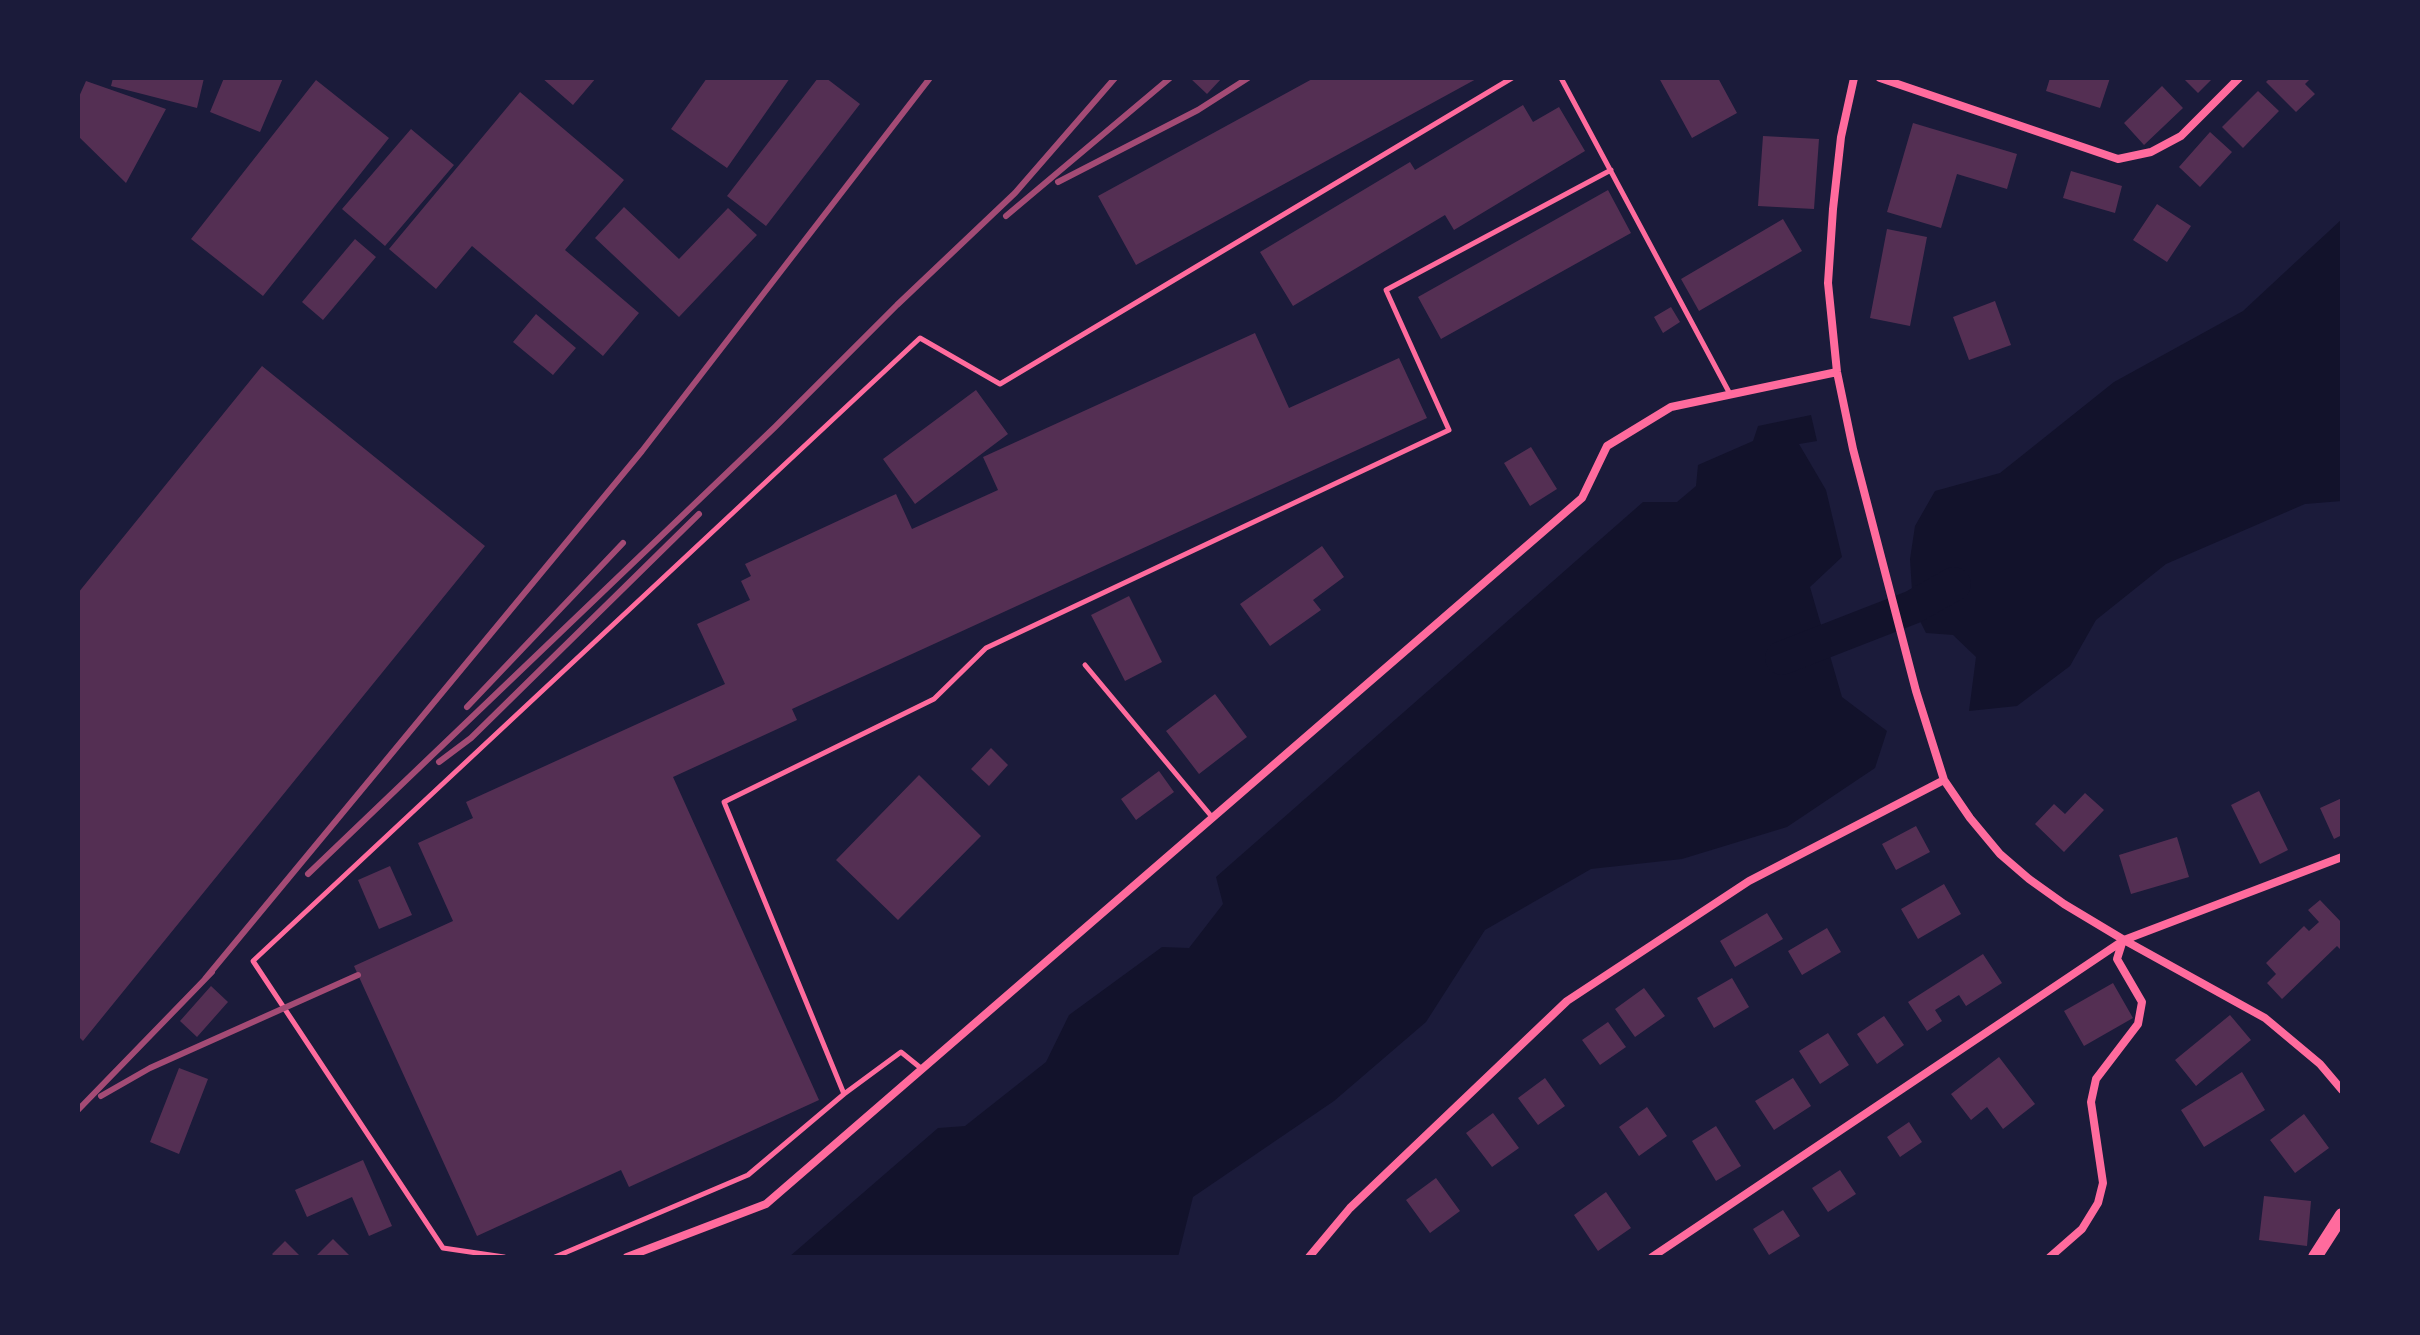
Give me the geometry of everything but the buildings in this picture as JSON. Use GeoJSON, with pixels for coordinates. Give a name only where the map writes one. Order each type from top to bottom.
{"type":"FeatureCollection","features":[{"type":"Feature","properties":{"kind":"main road"},"geometry":{"type":"LineString","coordinates":[[2319,1253],[2342,1215]]}},
{"type":"Feature","properties":{"kind":"street"},"geometry":{"type":"LineString","coordinates":[[1854,78],[1841,137],[1828,283],[1837,372],[1853,449],[1896,615],[1944,780],[1970,818],[2010,862],[2064,904],[2265,1018],[2320,1064],[2342,1090]]}},
{"type":"Feature","properties":{"kind":"street"},"geometry":{"type":"LineString","coordinates":[[1880,78],[2118,159],[2151,152],[2181,136],[2239,78]]}},
{"type":"Feature","properties":{"kind":"street"},"geometry":{"type":"LineString","coordinates":[[627,1257],[766,1204],[1582,498],[1607,446],[1671,407],[1837,372]]}},
{"type":"Feature","properties":{"kind":"street"},"geometry":{"type":"LineString","coordinates":[[1309,1257],[1350,1208],[1567,1001],[1749,881],[1944,780]]}},
{"type":"Feature","properties":{"kind":"street"},"geometry":{"type":"LineString","coordinates":[[1652,1257],[2124,940],[2342,857]]}},
{"type":"Feature","properties":{"kind":"street"},"geometry":{"type":"LineString","coordinates":[[2050,1257],[2082,1229],[2098,1203],[2103,1183],[2091,1102],[2096,1079],[2138,1024],[2142,1002],[2117,959],[2124,940]]}},
{"type":"Feature","properties":{"kind":"lane"},"geometry":{"type":"LineString","coordinates":[[504,1257],[443,1248],[253,961],[920,338],[1000,384],[1512,78]]}},
{"type":"Feature","properties":{"kind":"lane"},"geometry":{"type":"LineString","coordinates":[[1561,78],[1731,394]]}},
{"type":"Feature","properties":{"kind":"lane"},"geometry":{"type":"LineString","coordinates":[[844,1094],[724,802],[934,699],[986,648],[1449,430],[1386,290],[1611,170]]}},
{"type":"Feature","properties":{"kind":"lane"},"geometry":{"type":"LineString","coordinates":[[1085,665],[1212,818]]}},
{"type":"Feature","properties":{"kind":"lane"},"geometry":{"type":"LineString","coordinates":[[555,1257],[748,1175],[844,1094],[901,1052],[922,1069]]}},
{"type":"Feature","properties":{"kind":"shaded area"},"geometry":{"type":"Polygon","coordinates":[[[2342,219],[2342,501],[2305,504],[2166,564],[2096,620],[2070,666],[2017,706],[1969,711],[1976,657],[1953,635],[1926,633],[1913,607],[1910,559],[1915,526],[1935,491],[2000,473],[2114,382],[2243,311],[2342,219]]]}},
{"type":"Feature","properties":{"kind":"shaded area"},"geometry":{"type":"Polygon","coordinates":[[[1811,415],[1817,441],[1799,444],[1826,490],[1842,557],[1810,587],[1842,697],[1887,731],[1875,768],[1787,827],[1682,859],[1591,869],[1485,930],[1426,1022],[1334,1101],[1193,1197],[1178,1257],[789,1257],[938,1128],[965,1126],[1046,1062],[1069,1015],[1162,947],[1189,948],[1223,904],[1216,877],[1643,502],[1677,502],[1696,486],[1698,465],[1753,441],[1758,426],[1811,415]]]}},
{"type":"Feature","properties":{"kind":"waterway"},"geometry":{"type":"LineString","coordinates":[[1782,658],[1913,607],[1954,584]]}},
{"type":"Feature","properties":{"kind":"railway"},"geometry":{"type":"LineString","coordinates":[[205,979],[642,451],[930,78]]}},
{"type":"Feature","properties":{"kind":"railway"},"geometry":{"type":"LineString","coordinates":[[308,874],[1015,193],[1115,78]]}},
{"type":"Feature","properties":{"kind":"railway"},"geometry":{"type":"LineString","coordinates":[[1006,216],[1170,78]]}},
{"type":"Feature","properties":{"kind":"railway"},"geometry":{"type":"LineString","coordinates":[[1058,182],[1198,110],[1248,78]]}},
{"type":"Feature","properties":{"kind":"railway"},"geometry":{"type":"LineString","coordinates":[[439,762],[471,738],[699,514]]}},
{"type":"Feature","properties":{"kind":"railway"},"geometry":{"type":"LineString","coordinates":[[467,707],[623,543]]}},
{"type":"Feature","properties":{"kind":"railway"},"geometry":{"type":"LineString","coordinates":[[78,1110],[212,972]]}},
{"type":"Feature","properties":{"kind":"railway"},"geometry":{"type":"LineString","coordinates":[[101,1096],[150,1068],[358,975]]}}]}
